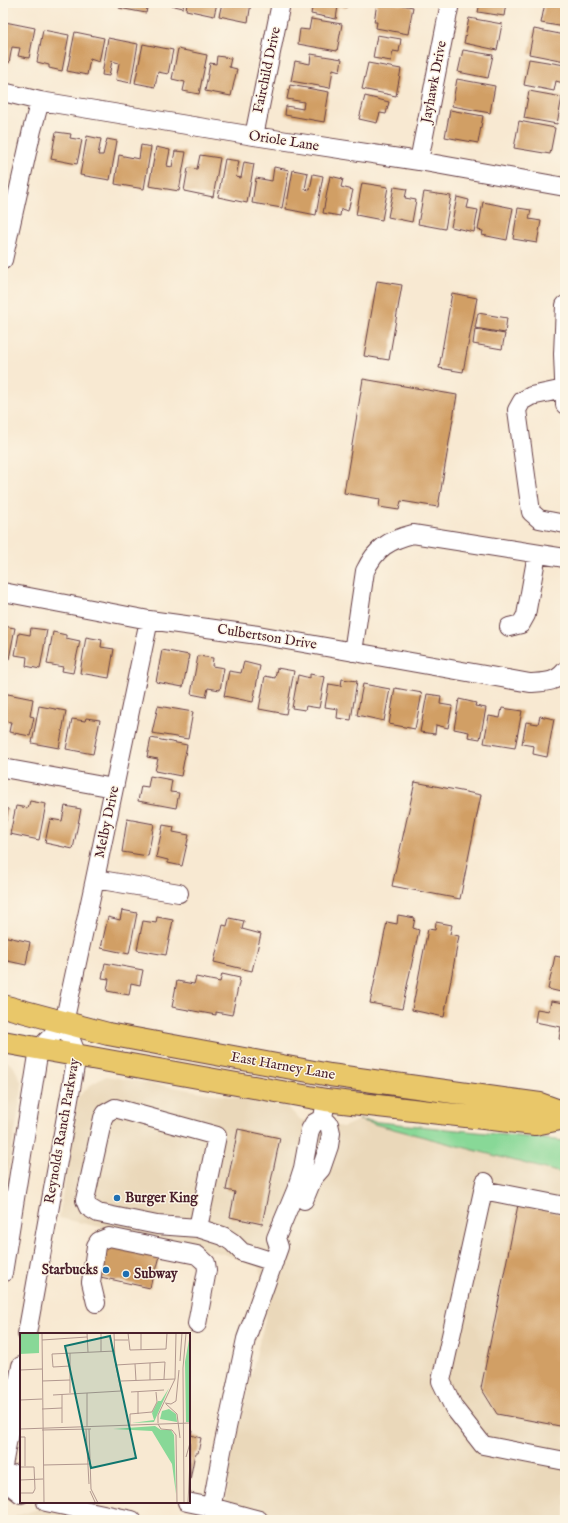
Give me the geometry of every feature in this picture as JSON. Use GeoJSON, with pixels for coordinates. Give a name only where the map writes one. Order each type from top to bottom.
{"type":"FeatureCollection","features":[{"type":"Feature","properties":{"kind":"main road","name":"East Harney Lane"},"geometry":{"type":"LineString","coordinates":[[3,1006],[108,1034],[330,1075],[540,1104],[565,1113]]}},
{"type":"Feature","properties":{"kind":"main road","name":"East Harney Lane"},"geometry":{"type":"LineString","coordinates":[[3,1042],[76,1055],[325,1109],[536,1124],[565,1118]]}},
{"type":"Feature","properties":{"kind":"street","name":"Fairchild Drive"},"geometry":{"type":"LineString","coordinates":[[254,136],[281,3]]}},
{"type":"Feature","properties":{"kind":"street","name":"Jayhawk Drive"},"geometry":{"type":"LineString","coordinates":[[419,161],[450,3]]}},
{"type":"Feature","properties":{"kind":"street","name":"Oriole Lane"},"geometry":{"type":"LineString","coordinates":[[3,92],[40,102],[419,161],[565,187]]}},
{"type":"Feature","properties":{"kind":"street"},"geometry":{"type":"LineString","coordinates":[[4,254],[32,130],[40,102]]}},
{"type":"Feature","properties":{"kind":"street"},"geometry":{"type":"LineString","coordinates":[[565,305],[565,397],[531,396],[522,401],[517,410],[531,512],[538,519],[565,524]]}},
{"type":"Feature","properties":{"kind":"street"},"geometry":{"type":"LineString","coordinates":[[353,652],[365,571],[370,559],[381,548],[400,538],[413,534],[565,558]]}},
{"type":"Feature","properties":{"kind":"street"},"geometry":{"type":"LineString","coordinates":[[509,627],[521,624],[526,614],[537,554]]}},
{"type":"Feature","properties":{"kind":"street","name":"Culbertson Drive"},"geometry":{"type":"LineString","coordinates":[[3,592],[149,620],[258,635],[530,683],[550,682],[557,679],[565,671]]}},
{"type":"Feature","properties":{"kind":"street","name":"Melby Drive"},"geometry":{"type":"LineString","coordinates":[[64,1023],[149,620]]}},
{"type":"Feature","properties":{"kind":"street"},"geometry":{"type":"LineString","coordinates":[[3,768],[114,788]]}},
{"type":"Feature","properties":{"kind":"street"},"geometry":{"type":"LineString","coordinates":[[95,879],[179,893]]}},
{"type":"Feature","properties":{"kind":"street"},"geometry":{"type":"LineString","coordinates":[[3,1273],[39,1049],[64,1023]]}},
{"type":"Feature","properties":{"kind":"street","name":"Reynolds Ranch Parkway"},"geometry":{"type":"LineString","coordinates":[[27,1333],[76,1055],[64,1023]]}},
{"type":"Feature","properties":{"kind":"street"},"geometry":{"type":"LineString","coordinates":[[198,1228],[217,1136],[115,1108],[106,1112],[103,1118],[85,1200],[88,1207],[98,1213],[157,1225],[198,1228],[223,1236],[232,1242],[242,1252],[276,1254]]}},
{"type":"Feature","properties":{"kind":"street"},"geometry":{"type":"LineString","coordinates":[[210,1513],[246,1339],[276,1254],[276,1238],[298,1184],[310,1130],[325,1109]]}},
{"type":"Feature","properties":{"kind":"street"},"geometry":{"type":"LineString","coordinates":[[565,1206],[484,1186],[441,1381],[454,1408],[483,1445],[565,1461]]}},
{"type":"Feature","properties":{"kind":"street"},"geometry":{"type":"LineString","coordinates":[[96,1303],[91,1282],[98,1241],[109,1237],[182,1252],[196,1256],[206,1263],[207,1270],[197,1324]]}},
{"type":"Feature","properties":{"kind":"street"},"geometry":{"type":"LineString","coordinates":[[3,1466],[20,1372]]}},
{"type":"Feature","properties":{"kind":"street"},"geometry":{"type":"LineString","coordinates":[[3,1479],[20,1473]]}},
{"type":"Feature","properties":{"kind":"street"},"geometry":{"type":"LineString","coordinates":[[3,1479],[20,1493]]}},
{"type":"Feature","properties":{"kind":"street"},"geometry":{"type":"LineString","coordinates":[[51,1503],[132,1520]]}},
{"type":"Feature","properties":{"kind":"street"},"geometry":{"type":"LineString","coordinates":[[189,1503],[210,1513],[259,1520]]}},
{"type":"Feature","properties":{"kind":"shaded area"},"geometry":{"type":"Polygon","coordinates":[[[3,1058],[14,1067],[22,1083],[3,1202],[3,1058]]]}},
{"type":"Feature","properties":{"kind":"shaded area"},"geometry":{"type":"Polygon","coordinates":[[[106,1076],[286,1106],[301,1120],[344,1127],[359,1120],[565,1174],[565,1520],[224,1520],[231,1456],[266,1315],[260,1267],[225,1254],[59,1218],[78,1097],[92,1084],[106,1076]]]}},
{"type":"Feature","properties":{"kind":"shaded area"},"geometry":{"type":"Polygon","coordinates":[[[38,1509],[93,1520],[14,1520],[16,1516],[38,1509]]]}},
{"type":"Feature","properties":{"kind":"green space"},"geometry":{"type":"Polygon","coordinates":[[[359,1120],[565,1141],[565,1174],[359,1120]]]}},
{"type":"Feature","properties":{"kind":"building"},"geometry":{"type":"Polygon","coordinates":[[[120,3],[148,3],[146,13],[119,8],[120,3]]]}},
{"type":"Feature","properties":{"kind":"building"},"geometry":{"type":"Polygon","coordinates":[[[162,3],[184,3],[183,8],[162,3]]]}},
{"type":"Feature","properties":{"kind":"building"},"geometry":{"type":"Polygon","coordinates":[[[187,3],[217,3],[214,16],[186,10],[187,3]]]}},
{"type":"Feature","properties":{"kind":"building"},"geometry":{"type":"Polygon","coordinates":[[[222,3],[251,3],[248,22],[219,16],[222,3]]]}},
{"type":"Feature","properties":{"kind":"building"},"geometry":{"type":"Polygon","coordinates":[[[313,3],[347,3],[346,8],[338,6],[336,19],[311,14],[313,3]]]}},
{"type":"Feature","properties":{"kind":"building"},"geometry":{"type":"Polygon","coordinates":[[[377,3],[391,3],[413,7],[408,34],[376,28],[377,22],[374,22],[377,3]]]}},
{"type":"Feature","properties":{"kind":"building"},"geometry":{"type":"Polygon","coordinates":[[[480,3],[506,3],[504,16],[478,12],[480,3]]]}},
{"type":"Feature","properties":{"kind":"building"},"geometry":{"type":"Polygon","coordinates":[[[545,3],[565,3],[565,27],[541,23],[545,3]]]}},
{"type":"Feature","properties":{"kind":"building"},"geometry":{"type":"Polygon","coordinates":[[[469,18],[502,24],[497,50],[464,43],[469,18]]]}},
{"type":"Feature","properties":{"kind":"building"},"geometry":{"type":"Polygon","coordinates":[[[311,19],[342,24],[337,51],[298,44],[300,29],[309,30],[311,19]]]}},
{"type":"Feature","properties":{"kind":"building"},"geometry":{"type":"Polygon","coordinates":[[[5,22],[35,28],[29,58],[18,56],[20,48],[12,47],[9,63],[3,61],[3,35],[5,22]]]}},
{"type":"Feature","properties":{"kind":"building"},"geometry":{"type":"Polygon","coordinates":[[[534,29],[565,35],[565,61],[529,54],[534,29]]]}},
{"type":"Feature","properties":{"kind":"building"},"geometry":{"type":"Polygon","coordinates":[[[43,30],[69,35],[62,71],[49,68],[49,65],[37,62],[43,30]]]}},
{"type":"Feature","properties":{"kind":"building"},"geometry":{"type":"Polygon","coordinates":[[[75,32],[104,38],[99,62],[90,59],[87,75],[67,71],[75,32]]]}},
{"type":"Feature","properties":{"kind":"building"},"geometry":{"type":"Polygon","coordinates":[[[377,35],[401,39],[399,52],[393,51],[391,61],[373,58],[377,35]]]}},
{"type":"Feature","properties":{"kind":"building"},"geometry":{"type":"Polygon","coordinates":[[[108,38],[138,44],[131,83],[116,80],[119,63],[112,61],[109,76],[102,75],[108,38]]]}},
{"type":"Feature","properties":{"kind":"building"},"geometry":{"type":"Polygon","coordinates":[[[143,44],[173,50],[168,74],[158,72],[155,87],[135,83],[143,44]]]}},
{"type":"Feature","properties":{"kind":"building"},"geometry":{"type":"Polygon","coordinates":[[[178,49],[207,55],[199,94],[183,91],[185,82],[172,79],[178,49]]]}},
{"type":"Feature","properties":{"kind":"building"},"geometry":{"type":"Polygon","coordinates":[[[463,50],[493,55],[488,78],[458,72],[463,50]]]}},
{"type":"Feature","properties":{"kind":"building"},"geometry":{"type":"Polygon","coordinates":[[[311,54],[342,59],[340,71],[333,69],[330,88],[291,81],[295,61],[310,64],[311,54]]]}},
{"type":"Feature","properties":{"kind":"building"},"geometry":{"type":"Polygon","coordinates":[[[217,56],[231,58],[229,67],[237,69],[231,96],[205,91],[210,63],[216,64],[217,56]]]}},
{"type":"Feature","properties":{"kind":"building"},"geometry":{"type":"Polygon","coordinates":[[[529,59],[565,65],[563,83],[556,81],[554,91],[524,85],[529,59]]]}},
{"type":"Feature","properties":{"kind":"building"},"geometry":{"type":"Polygon","coordinates":[[[368,63],[401,69],[396,96],[362,89],[368,63]]]}},
{"type":"Feature","properties":{"kind":"building"},"geometry":{"type":"Polygon","coordinates":[[[457,79],[495,86],[490,113],[452,106],[457,79]]]}},
{"type":"Feature","properties":{"kind":"building"},"geometry":{"type":"Polygon","coordinates":[[[290,85],[329,92],[324,122],[285,115],[286,106],[303,109],[304,102],[287,99],[290,85]]]}},
{"type":"Feature","properties":{"kind":"building"},"geometry":{"type":"Polygon","coordinates":[[[529,91],[562,97],[557,124],[524,118],[529,91]]]}},
{"type":"Feature","properties":{"kind":"building"},"geometry":{"type":"Polygon","coordinates":[[[365,96],[389,102],[386,114],[380,113],[377,123],[359,119],[365,96]]]}},
{"type":"Feature","properties":{"kind":"building"},"geometry":{"type":"Polygon","coordinates":[[[450,110],[483,116],[478,143],[445,137],[450,110]]]}},
{"type":"Feature","properties":{"kind":"building"},"geometry":{"type":"Polygon","coordinates":[[[519,121],[555,128],[550,154],[514,148],[519,121]]]}},
{"type":"Feature","properties":{"kind":"building"},"geometry":{"type":"Polygon","coordinates":[[[56,132],[71,134],[70,138],[82,140],[77,164],[51,159],[56,132]]]}},
{"type":"Feature","properties":{"kind":"building"},"geometry":{"type":"Polygon","coordinates":[[[87,136],[101,139],[98,155],[103,155],[107,139],[117,141],[110,180],[80,175],[87,136]]]}},
{"type":"Feature","properties":{"kind":"building"},"geometry":{"type":"Polygon","coordinates":[[[141,145],[151,147],[144,189],[115,184],[119,155],[139,159],[141,145]]]}},
{"type":"Feature","properties":{"kind":"building"},"geometry":{"type":"Polygon","coordinates":[[[156,147],[170,150],[167,166],[172,167],[175,151],[186,152],[179,191],[149,186],[156,147]]]}},
{"type":"Feature","properties":{"kind":"building"},"geometry":{"type":"Polygon","coordinates":[[[200,155],[220,158],[213,197],[184,191],[188,168],[197,169],[200,155]]]}},
{"type":"Feature","properties":{"kind":"building"},"geometry":{"type":"Polygon","coordinates":[[[225,159],[239,161],[236,177],[241,178],[244,162],[254,164],[247,203],[218,197],[225,159]]]}},
{"type":"Feature","properties":{"kind":"building"},"geometry":{"type":"Polygon","coordinates":[[[274,167],[289,170],[282,208],[252,203],[256,178],[272,181],[274,167]]]}},
{"type":"Feature","properties":{"kind":"building"},"geometry":{"type":"Polygon","coordinates":[[[293,170],[308,173],[305,189],[310,190],[313,174],[323,176],[316,215],[286,209],[293,170]]]}},
{"type":"Feature","properties":{"kind":"building"},"geometry":{"type":"Polygon","coordinates":[[[330,176],[343,179],[341,187],[353,190],[348,211],[341,209],[340,216],[323,213],[330,176]]]}},
{"type":"Feature","properties":{"kind":"building"},"geometry":{"type":"Polygon","coordinates":[[[362,183],[388,187],[382,220],[356,215],[362,183]]]}},
{"type":"Feature","properties":{"kind":"building"},"geometry":{"type":"Polygon","coordinates":[[[394,187],[407,189],[405,198],[416,200],[412,222],[388,217],[394,187]]]}},
{"type":"Feature","properties":{"kind":"building"},"geometry":{"type":"Polygon","coordinates":[[[424,192],[451,196],[445,229],[418,224],[424,192]]]}},
{"type":"Feature","properties":{"kind":"building"},"geometry":{"type":"Polygon","coordinates":[[[457,197],[469,200],[467,208],[478,210],[474,232],[451,227],[457,197]]]}},
{"type":"Feature","properties":{"kind":"building"},"geometry":{"type":"Polygon","coordinates":[[[483,202],[513,208],[507,240],[482,235],[483,231],[478,230],[483,202]]]}},
{"type":"Feature","properties":{"kind":"building"},"geometry":{"type":"Polygon","coordinates":[[[518,208],[531,210],[529,219],[541,221],[537,243],[513,239],[518,208]]]}},
{"type":"Feature","properties":{"kind":"building"},"geometry":{"type":"Polygon","coordinates":[[[377,281],[402,285],[389,360],[364,356],[377,281]]]}},
{"type":"Feature","properties":{"kind":"building"},"geometry":{"type":"Polygon","coordinates":[[[452,293],[477,298],[463,372],[439,368],[452,293]]]}},
{"type":"Feature","properties":{"kind":"building"},"geometry":{"type":"Polygon","coordinates":[[[478,313],[507,318],[505,333],[475,328],[478,313]]]}},
{"type":"Feature","properties":{"kind":"building"},"geometry":{"type":"Polygon","coordinates":[[[475,329],[505,334],[502,349],[473,344],[475,329]]]}},
{"type":"Feature","properties":{"kind":"building"},"geometry":{"type":"Polygon","coordinates":[[[363,379],[457,395],[438,507],[401,501],[399,510],[379,507],[380,499],[344,493],[363,379]]]}},
{"type":"Feature","properties":{"kind":"building"},"geometry":{"type":"Polygon","coordinates":[[[3,626],[15,628],[9,659],[3,658],[3,626]]]}},
{"type":"Feature","properties":{"kind":"building"},"geometry":{"type":"Polygon","coordinates":[[[31,628],[47,630],[40,669],[26,666],[27,657],[15,655],[19,633],[30,635],[31,628]]]}},
{"type":"Feature","properties":{"kind":"building"},"geometry":{"type":"Polygon","coordinates":[[[53,632],[66,635],[66,638],[80,641],[73,673],[62,671],[63,667],[47,664],[53,632]]]}},
{"type":"Feature","properties":{"kind":"building"},"geometry":{"type":"Polygon","coordinates":[[[86,637],[102,640],[101,647],[114,649],[109,678],[80,673],[86,637]]]}},
{"type":"Feature","properties":{"kind":"building"},"geometry":{"type":"Polygon","coordinates":[[[162,650],[189,655],[183,687],[156,682],[162,650]]]}},
{"type":"Feature","properties":{"kind":"building"},"geometry":{"type":"Polygon","coordinates":[[[198,656],[213,658],[212,666],[224,668],[220,690],[208,688],[206,697],[191,694],[198,656]]]}},
{"type":"Feature","properties":{"kind":"building"},"geometry":{"type":"Polygon","coordinates":[[[244,662],[260,666],[253,702],[224,696],[229,671],[241,673],[244,662]]]}},
{"type":"Feature","properties":{"kind":"building"},"geometry":{"type":"Polygon","coordinates":[[[277,668],[294,671],[286,714],[259,709],[265,676],[275,678],[277,668]]]}},
{"type":"Feature","properties":{"kind":"building"},"geometry":{"type":"Polygon","coordinates":[[[310,674],[325,677],[319,708],[306,706],[305,710],[292,708],[298,675],[310,678],[310,674]]]}},
{"type":"Feature","properties":{"kind":"building"},"geometry":{"type":"Polygon","coordinates":[[[342,679],[357,681],[351,720],[337,718],[338,709],[325,707],[329,684],[341,686],[342,679]]]}},
{"type":"Feature","properties":{"kind":"building"},"geometry":{"type":"Polygon","coordinates":[[[363,684],[390,689],[384,721],[357,715],[363,684]]]}},
{"type":"Feature","properties":{"kind":"building"},"geometry":{"type":"Polygon","coordinates":[[[395,688],[422,693],[415,729],[389,724],[395,688]]]}},
{"type":"Feature","properties":{"kind":"building"},"geometry":{"type":"Polygon","coordinates":[[[3,693],[33,699],[30,716],[34,717],[30,736],[9,732],[11,722],[3,721],[3,693]]]}},
{"type":"Feature","properties":{"kind":"building"},"geometry":{"type":"Polygon","coordinates":[[[427,694],[441,696],[440,704],[452,706],[448,728],[436,725],[435,734],[420,732],[427,694]]]}},
{"type":"Feature","properties":{"kind":"building"},"geometry":{"type":"Polygon","coordinates":[[[459,699],[476,703],[475,706],[486,708],[480,739],[468,737],[469,732],[454,729],[459,699]]]}},
{"type":"Feature","properties":{"kind":"building"},"geometry":{"type":"Polygon","coordinates":[[[39,706],[66,711],[59,748],[32,743],[39,706]]]}},
{"type":"Feature","properties":{"kind":"building"},"geometry":{"type":"Polygon","coordinates":[[[158,706],[193,712],[188,739],[152,733],[158,706]]]}},
{"type":"Feature","properties":{"kind":"building"},"geometry":{"type":"Polygon","coordinates":[[[502,708],[522,711],[515,748],[484,743],[489,716],[500,718],[502,708]]]}},
{"type":"Feature","properties":{"kind":"building"},"geometry":{"type":"Polygon","coordinates":[[[540,716],[554,719],[547,757],[533,754],[534,746],[522,744],[526,722],[538,724],[540,716]]]}},
{"type":"Feature","properties":{"kind":"building"},"geometry":{"type":"Polygon","coordinates":[[[86,718],[100,720],[93,754],[66,749],[72,719],[85,721],[86,718]]]}},
{"type":"Feature","properties":{"kind":"building"},"geometry":{"type":"Polygon","coordinates":[[[151,738],[187,745],[181,776],[155,771],[158,759],[147,757],[151,738]]]}},
{"type":"Feature","properties":{"kind":"building"},"geometry":{"type":"Polygon","coordinates":[[[150,776],[172,780],[170,792],[179,793],[176,808],[138,801],[141,786],[148,787],[150,776]]]}},
{"type":"Feature","properties":{"kind":"building"},"geometry":{"type":"Polygon","coordinates":[[[415,782],[481,795],[460,899],[392,886],[415,782]]]}},
{"type":"Feature","properties":{"kind":"building"},"geometry":{"type":"Polygon","coordinates":[[[30,801],[46,804],[39,840],[10,834],[16,806],[28,808],[30,801]]]}},
{"type":"Feature","properties":{"kind":"building"},"geometry":{"type":"Polygon","coordinates":[[[65,806],[81,809],[73,849],[45,843],[50,819],[62,821],[65,806]]]}},
{"type":"Feature","properties":{"kind":"building"},"geometry":{"type":"Polygon","coordinates":[[[3,808],[8,809],[4,830],[3,830],[3,808]]]}},
{"type":"Feature","properties":{"kind":"building"},"geometry":{"type":"Polygon","coordinates":[[[127,819],[154,824],[148,856],[122,852],[127,819]]]}},
{"type":"Feature","properties":{"kind":"building"},"geometry":{"type":"Polygon","coordinates":[[[163,825],[174,827],[173,832],[189,835],[182,866],[168,863],[168,860],[156,857],[163,825]]]}},
{"type":"Feature","properties":{"kind":"building"},"geometry":{"type":"Polygon","coordinates":[[[122,910],[137,913],[129,954],[101,948],[108,917],[120,920],[122,910]]]}},
{"type":"Feature","properties":{"kind":"building"},"geometry":{"type":"Polygon","coordinates":[[[398,915],[415,918],[413,928],[419,930],[402,1009],[370,1003],[387,922],[397,924],[398,915]]]}},
{"type":"Feature","properties":{"kind":"building"},"geometry":{"type":"Polygon","coordinates":[[[157,917],[173,920],[166,955],[137,950],[143,921],[156,923],[157,917]]]}},
{"type":"Feature","properties":{"kind":"building"},"geometry":{"type":"Polygon","coordinates":[[[229,918],[244,921],[242,929],[261,934],[252,971],[214,962],[223,925],[227,926],[229,918]]]}},
{"type":"Feature","properties":{"kind":"building"},"geometry":{"type":"Polygon","coordinates":[[[436,922],[452,925],[450,934],[459,936],[444,1017],[412,1010],[428,929],[435,930],[436,922]]]}},
{"type":"Feature","properties":{"kind":"building"},"geometry":{"type":"Polygon","coordinates":[[[3,936],[30,942],[26,965],[3,960],[3,936]]]}},
{"type":"Feature","properties":{"kind":"building"},"geometry":{"type":"Polygon","coordinates":[[[555,956],[565,958],[565,993],[548,989],[555,956]]]}},
{"type":"Feature","properties":{"kind":"building"},"geometry":{"type":"Polygon","coordinates":[[[105,963],[143,970],[140,985],[131,983],[129,995],[107,991],[109,979],[102,978],[105,963]]]}},
{"type":"Feature","properties":{"kind":"building"},"geometry":{"type":"Polygon","coordinates":[[[222,974],[240,978],[232,1015],[216,1012],[216,1015],[172,1007],[177,981],[194,984],[196,977],[220,982],[222,974]]]}},
{"type":"Feature","properties":{"kind":"building"},"geometry":{"type":"Polygon","coordinates":[[[551,1001],[565,1003],[565,1040],[559,1039],[561,1027],[535,1022],[537,1009],[549,1011],[551,1001]]]}},
{"type":"Feature","properties":{"kind":"building"},"geometry":{"type":"Polygon","coordinates":[[[238,1129],[280,1138],[262,1224],[230,1217],[235,1192],[226,1190],[238,1129]]]}},
{"type":"Feature","properties":{"kind":"building"},"geometry":{"type":"Polygon","coordinates":[[[518,1205],[565,1215],[565,1427],[497,1414],[481,1388],[518,1205]]]}},
{"type":"Feature","properties":{"kind":"building"},"geometry":{"type":"Polygon","coordinates":[[[103,1244],[160,1256],[156,1271],[154,1270],[150,1288],[96,1276],[103,1244]]]}},
{"type":"Feature","properties":{"kind":"building"},"geometry":{"type":"Polygon","coordinates":[[[190,1430],[192,1430],[191,1435],[201,1438],[198,1453],[195,1453],[190,1480],[190,1430]]]}},
{"type":"Feature","properties":{"kind":"place","name":"Burger King"},"geometry":{"type":"Point","coordinates":[117,1198]}},
{"type":"Feature","properties":{"kind":"place","name":"Starbucks"},"geometry":{"type":"Point","coordinates":[106,1270]}},
{"type":"Feature","properties":{"kind":"place","name":"Subway"},"geometry":{"type":"Point","coordinates":[126,1274]}}]}
